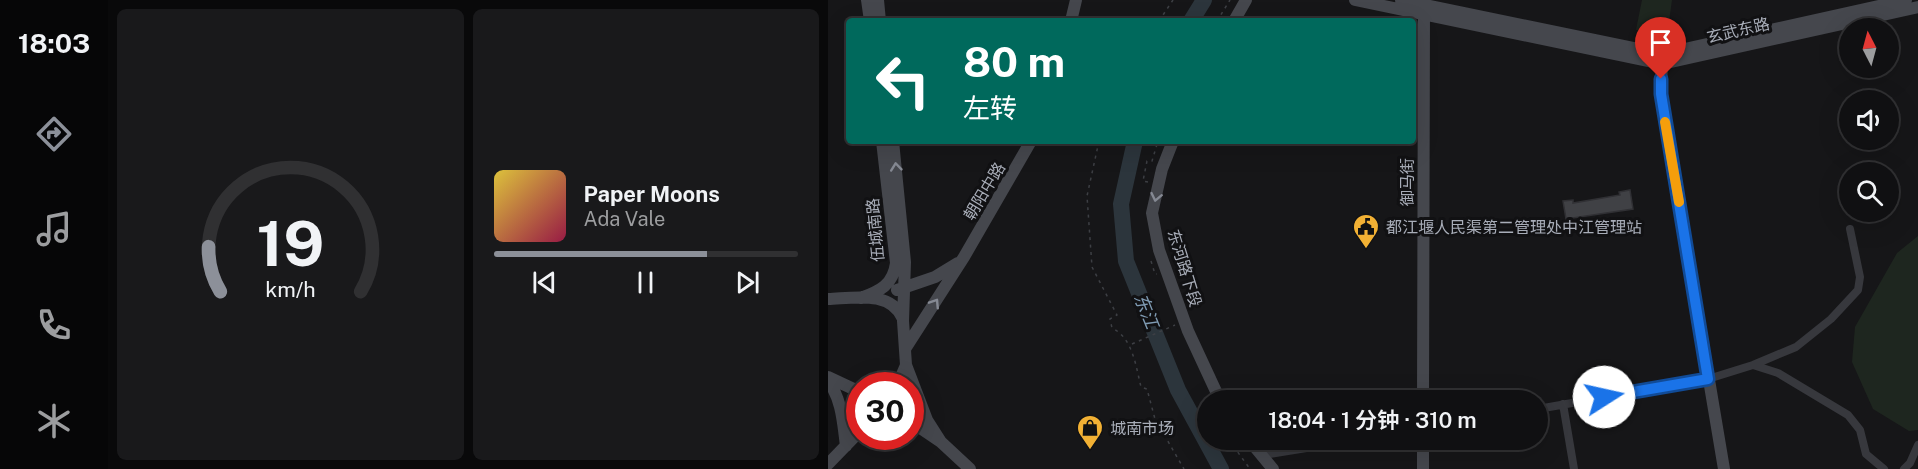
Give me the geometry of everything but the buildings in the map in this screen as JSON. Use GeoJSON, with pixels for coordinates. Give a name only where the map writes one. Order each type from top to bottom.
{"type":"FeatureCollection","features":[{"type":"Feature","properties":{"kind":"street"},"geometry":{"type":"LineString","coordinates":[[867,0],[870,18]]}},
{"type":"Feature","properties":{"kind":"street"},"geometry":{"type":"LineString","coordinates":[[878,0],[880,18]]}},
{"type":"Feature","properties":{"kind":"street"},"geometry":{"type":"LineString","coordinates":[[1072,18],[1076,0]]}},
{"type":"Feature","properties":{"kind":"street"},"geometry":{"type":"LineString","coordinates":[[1236,18],[1246,0]]}},
{"type":"Feature","properties":{"kind":"street"},"geometry":{"type":"LineString","coordinates":[[1355,0],[1424,6]]}},
{"type":"Feature","properties":{"kind":"street"},"geometry":{"type":"LineString","coordinates":[[1401,0],[1424,6]]}},
{"type":"Feature","properties":{"kind":"street","name":"玄武东路"},"geometry":{"type":"LineString","coordinates":[[1662,59],[1906,0]]}},
{"type":"Feature","properties":{"kind":"street","name":"玄武东路"},"geometry":{"type":"LineString","coordinates":[[1424,6],[1662,59],[1918,7]]}},
{"type":"Feature","properties":{"kind":"street","name":"御马街"},"geometry":{"type":"LineString","coordinates":[[1423,390],[1424,6]]}},
{"type":"Feature","properties":{"kind":"street"},"geometry":{"type":"LineString","coordinates":[[1662,59],[1661,94],[1724,469]]}},
{"type":"Feature","properties":{"kind":"street","name":"伍城南路"},"geometry":{"type":"LineString","coordinates":[[861,298],[883,289],[895,272],[896,262],[882,144]]}},
{"type":"Feature","properties":{"kind":"street","name":"伍城南路"},"geometry":{"type":"LineString","coordinates":[[893,144],[905,262],[903,321],[906,365]]}},
{"type":"Feature","properties":{"kind":"street","name":"朝阳中路"},"geometry":{"type":"LineString","coordinates":[[905,349],[964,257],[1029,144]]}},
{"type":"Feature","properties":{"kind":"street","name":"东河路下段"},"geometry":{"type":"LineString","coordinates":[[1172,144],[1162,169],[1152,213],[1159,250],[1188,331],[1215,390]]}},
{"type":"Feature","properties":{"kind":"street"},"geometry":{"type":"LineString","coordinates":[[1548,407],[1708,379],[1754,365],[1796,347],[1831,319],[1858,291],[1860,277],[1850,229]]}},
{"type":"Feature","properties":{"kind":"street"},"geometry":{"type":"LineString","coordinates":[[861,298],[935,278],[954,267],[964,257]]}},
{"type":"Feature","properties":{"kind":"street"},"geometry":{"type":"LineString","coordinates":[[828,299],[861,298],[888,302],[896,306],[903,321]]}},
{"type":"Feature","properties":{"kind":"street"},"geometry":{"type":"LineString","coordinates":[[903,372],[906,365]]}},
{"type":"Feature","properties":{"kind":"street"},"geometry":{"type":"LineString","coordinates":[[906,365],[927,420],[941,442]]}},
{"type":"Feature","properties":{"kind":"street"},"geometry":{"type":"LineString","coordinates":[[1754,365],[1778,373],[1848,415],[1860,430],[1866,454],[1884,469]]}},
{"type":"Feature","properties":{"kind":"street"},"geometry":{"type":"LineString","coordinates":[[828,379],[846,386]]}},
{"type":"Feature","properties":{"kind":"street"},"geometry":{"type":"LineString","coordinates":[[828,379],[839,403],[846,446],[828,464]]}},
{"type":"Feature","properties":{"kind":"street"},"geometry":{"type":"LineString","coordinates":[[1563,404],[1574,469]]}},
{"type":"Feature","properties":{"kind":"street"},"geometry":{"type":"LineString","coordinates":[[924,430],[941,442],[970,469]]}},
{"type":"Feature","properties":{"kind":"street"},"geometry":{"type":"LineString","coordinates":[[1904,469],[1910,463],[1918,445]]}},
{"type":"Feature","properties":{"kind":"street"},"geometry":{"type":"LineString","coordinates":[[1258,450],[1273,469]]}},
{"type":"Feature","properties":{"kind":"street"},"geometry":{"type":"LineString","coordinates":[[1263,455],[1294,450]]}},
{"type":"Feature","properties":{"kind":"street"},"geometry":{"type":"LineString","coordinates":[[1423,450],[1423,469]]}},
{"type":"Feature","properties":{"kind":"path"},"geometry":{"type":"LineString","coordinates":[[1161,18],[1173,0]]}},
{"type":"Feature","properties":{"kind":"path"},"geometry":{"type":"LineString","coordinates":[[1219,18],[1230,0]]}},
{"type":"Feature","properties":{"kind":"path"},"geometry":{"type":"LineString","coordinates":[[1098,144],[1087,196],[1092,267],[1117,315],[1110,318],[1112,328],[1124,337],[1134,356],[1141,387],[1147,389],[1155,419],[1184,469]]}},
{"type":"Feature","properties":{"kind":"path"},"geometry":{"type":"LineString","coordinates":[[1132,344],[1179,324]]}},
{"type":"Feature","properties":{"kind":"path"},"geometry":{"type":"LineString","coordinates":[[1238,450],[1250,469]]}},
{"type":"Feature","properties":{"kind":"shaded area"},"geometry":{"type":"Polygon","coordinates":[[[1642,0],[1672,0],[1667,36],[1636,30],[1642,0]]]}},
{"type":"Feature","properties":{"kind":"shaded area"},"geometry":{"type":"Polygon","coordinates":[[[1918,236],[1918,430],[1909,431],[1873,409],[1852,362],[1855,327],[1897,253],[1918,236]]]}},
{"type":"Feature","properties":{"kind":"waterway","name":"东江"},"geometry":{"type":"LineString","coordinates":[[1193,18],[1204,0]]}},
{"type":"Feature","properties":{"kind":"waterway","name":"东江"},"geometry":{"type":"LineString","coordinates":[[1134,144],[1121,204],[1126,261],[1178,390],[1221,469]]}},
{"type":"Feature","properties":{"kind":"slow traffic"},"geometry":{"type":"LineString","coordinates":[[1665,122],[1679,202]]}},
{"type":"Feature","properties":{"kind":"place","name":"都江堰人民渠第二管理处中江管理站"},"geometry":{"type":"Point","coordinates":[1366,250]}},
{"type":"Feature","properties":{"kind":"place","name":"城南市场"},"geometry":{"type":"Point","coordinates":[1090,451]}},
{"type":"Feature","properties":{"kind":"route"},"geometry":{"type":"LineString","coordinates":[[1604,397],[1708,379],[1661,94],[1661,79]]}}]}
